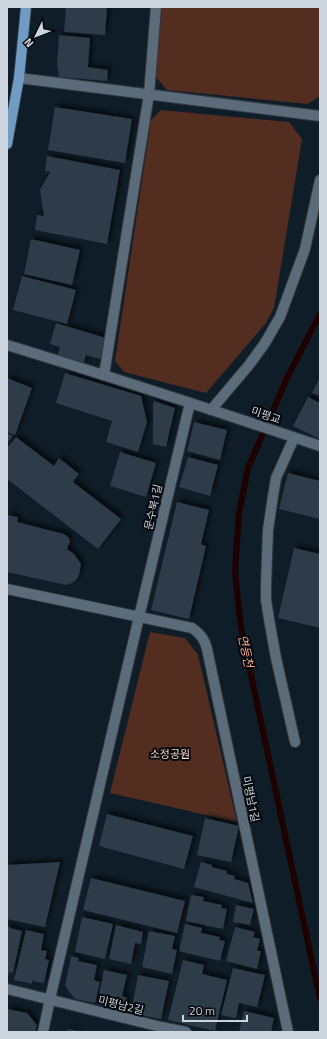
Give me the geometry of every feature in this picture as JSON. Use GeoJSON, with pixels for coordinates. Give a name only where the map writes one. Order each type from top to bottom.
{"type":"FeatureCollection","features":[{"type":"Feature","properties":{"kind":"main road"},"geometry":{"type":"LineString","coordinates":[[7,144],[20,78],[26,7]]}},
{"type":"Feature","properties":{"kind":"street"},"geometry":{"type":"LineString","coordinates":[[104,375],[149,94],[156,7]]}},
{"type":"Feature","properties":{"kind":"street"},"geometry":{"type":"LineString","coordinates":[[20,78],[320,116]]}},
{"type":"Feature","properties":{"kind":"street"},"geometry":{"type":"LineString","coordinates":[[7,345],[211,410],[249,365],[269,337],[280,316],[305,249],[320,180]]}},
{"type":"Feature","properties":{"kind":"street","name":"문수북1길"},"geometry":{"type":"LineString","coordinates":[[139,617],[190,403]]}},
{"type":"Feature","properties":{"kind":"street","name":"미평교"},"geometry":{"type":"LineString","coordinates":[[211,410],[290,436]]}},
{"type":"Feature","properties":{"kind":"street"},"geometry":{"type":"LineString","coordinates":[[294,742],[276,658],[266,600],[268,530],[276,478],[290,436],[320,446]]}},
{"type":"Feature","properties":{"kind":"street","name":"미평남1길"},"geometry":{"type":"LineString","coordinates":[[7,589],[192,628],[197,631],[206,643],[288,1032]]}},
{"type":"Feature","properties":{"kind":"street"},"geometry":{"type":"LineString","coordinates":[[43,1032],[139,617]]}},
{"type":"Feature","properties":{"kind":"street","name":"미평남2길"},"geometry":{"type":"LineString","coordinates":[[7,989],[50,999],[160,1030],[186,1032]]}},
{"type":"Feature","properties":{"kind":"green space"},"geometry":{"type":"Polygon","coordinates":[[[162,7],[320,7],[320,96],[308,104],[167,90],[155,76],[162,7]]]}},
{"type":"Feature","properties":{"kind":"green space"},"geometry":{"type":"Polygon","coordinates":[[[161,110],[289,122],[302,139],[274,308],[266,323],[206,393],[124,372],[115,361],[151,120],[161,110]]]}},
{"type":"Feature","properties":{"kind":"green space","name":"소정공원"},"geometry":{"type":"Polygon","coordinates":[[[150,632],[185,638],[198,655],[237,822],[110,793],[150,632]]]}},
{"type":"Feature","properties":{"kind":"building"},"geometry":{"type":"Polygon","coordinates":[[[66,7],[107,7],[105,35],[64,32],[66,7]]]}},
{"type":"Feature","properties":{"kind":"building"},"geometry":{"type":"Polygon","coordinates":[[[59,35],[90,38],[88,67],[108,70],[107,81],[59,77],[57,65],[59,35]]]}},
{"type":"Feature","properties":{"kind":"building"},"geometry":{"type":"Polygon","coordinates":[[[55,107],[132,119],[125,163],[48,150],[55,107]]]}},
{"type":"Feature","properties":{"kind":"building"},"geometry":{"type":"Polygon","coordinates":[[[47,156],[120,170],[107,244],[35,230],[37,215],[44,216],[40,190],[50,172],[45,171],[47,156]]]}},
{"type":"Feature","properties":{"kind":"building"},"geometry":{"type":"Polygon","coordinates":[[[31,239],[80,250],[72,285],[24,274],[31,239]]]}},
{"type":"Feature","properties":{"kind":"building"},"geometry":{"type":"Polygon","coordinates":[[[22,276],[76,290],[67,324],[13,310],[22,276]]]}},
{"type":"Feature","properties":{"kind":"building"},"geometry":{"type":"Polygon","coordinates":[[[56,323],[106,338],[100,359],[86,355],[83,365],[57,356],[60,347],[50,344],[56,323]]]}},
{"type":"Feature","properties":{"kind":"building"},"geometry":{"type":"Polygon","coordinates":[[[65,373],[141,396],[147,422],[138,452],[106,442],[112,421],[56,403],[65,373]]]}},
{"type":"Feature","properties":{"kind":"building"},"geometry":{"type":"Polygon","coordinates":[[[320,377],[320,396],[312,393],[320,377]]]}},
{"type":"Feature","properties":{"kind":"building"},"geometry":{"type":"Polygon","coordinates":[[[7,378],[32,388],[15,435],[7,432],[7,378]]]}},
{"type":"Feature","properties":{"kind":"building"},"geometry":{"type":"Polygon","coordinates":[[[308,397],[320,403],[320,439],[293,426],[308,397]]]}},
{"type":"Feature","properties":{"kind":"building"},"geometry":{"type":"Polygon","coordinates":[[[154,401],[175,408],[166,447],[153,444],[154,401]]]}},
{"type":"Feature","properties":{"kind":"building"},"geometry":{"type":"Polygon","coordinates":[[[194,422],[227,430],[220,460],[187,451],[194,422]]]}},
{"type":"Feature","properties":{"kind":"building"},"geometry":{"type":"Polygon","coordinates":[[[7,433],[13,436],[7,443],[7,433]]]}},
{"type":"Feature","properties":{"kind":"building"},"geometry":{"type":"Polygon","coordinates":[[[16,437],[54,466],[59,458],[79,474],[73,482],[121,519],[98,549],[7,479],[7,448],[16,437]]]}},
{"type":"Feature","properties":{"kind":"building"},"geometry":{"type":"Polygon","coordinates":[[[120,452],[156,463],[146,497],[110,486],[120,452]]]}},
{"type":"Feature","properties":{"kind":"building"},"geometry":{"type":"Polygon","coordinates":[[[188,457],[218,465],[210,496],[179,487],[188,457]]]}},
{"type":"Feature","properties":{"kind":"building"},"geometry":{"type":"Polygon","coordinates":[[[288,473],[320,481],[320,519],[279,509],[288,473]]]}},
{"type":"Feature","properties":{"kind":"building"},"geometry":{"type":"Polygon","coordinates":[[[177,502],[209,510],[201,544],[206,546],[189,619],[151,610],[177,502]]]}},
{"type":"Feature","properties":{"kind":"building"},"geometry":{"type":"Polygon","coordinates":[[[7,515],[18,517],[17,522],[64,534],[68,537],[70,541],[67,549],[74,554],[81,564],[79,575],[76,580],[66,585],[7,572],[7,515]]]}},
{"type":"Feature","properties":{"kind":"building"},"geometry":{"type":"Polygon","coordinates":[[[294,548],[320,554],[320,628],[278,618],[294,548]]]}},
{"type":"Feature","properties":{"kind":"building"},"geometry":{"type":"Polygon","coordinates":[[[107,814],[193,836],[184,869],[99,846],[107,814]]]}},
{"type":"Feature","properties":{"kind":"building"},"geometry":{"type":"Polygon","coordinates":[[[205,818],[239,826],[231,862],[197,855],[205,818]]]}},
{"type":"Feature","properties":{"kind":"building"},"geometry":{"type":"Polygon","coordinates":[[[60,862],[45,927],[7,919],[7,865],[60,862]]]}},
{"type":"Feature","properties":{"kind":"building"},"geometry":{"type":"Polygon","coordinates":[[[201,862],[227,871],[227,874],[235,876],[234,879],[248,883],[253,903],[194,887],[201,862]]]}},
{"type":"Feature","properties":{"kind":"building"},"geometry":{"type":"Polygon","coordinates":[[[91,878],[185,901],[177,933],[83,910],[91,878]]]}},
{"type":"Feature","properties":{"kind":"building"},"geometry":{"type":"Polygon","coordinates":[[[191,895],[204,897],[203,901],[222,905],[221,908],[227,909],[223,929],[186,921],[191,895]]]}},
{"type":"Feature","properties":{"kind":"building"},"geometry":{"type":"Polygon","coordinates":[[[236,905],[254,909],[250,925],[233,922],[236,905]]]}},
{"type":"Feature","properties":{"kind":"building"},"geometry":{"type":"Polygon","coordinates":[[[82,917],[113,924],[105,959],[75,952],[82,917]]]}},
{"type":"Feature","properties":{"kind":"building"},"geometry":{"type":"Polygon","coordinates":[[[185,924],[202,928],[201,933],[220,937],[219,940],[225,941],[220,961],[179,951],[185,924]]]}},
{"type":"Feature","properties":{"kind":"building"},"geometry":{"type":"Polygon","coordinates":[[[116,925],[143,932],[141,944],[135,943],[131,964],[109,959],[116,925]]]}},
{"type":"Feature","properties":{"kind":"building"},"geometry":{"type":"Polygon","coordinates":[[[7,926],[22,931],[13,973],[9,972],[8,978],[7,926]]]}},
{"type":"Feature","properties":{"kind":"building"},"geometry":{"type":"Polygon","coordinates":[[[235,927],[255,932],[253,937],[260,939],[257,951],[261,951],[257,969],[226,961],[235,927]]]}},
{"type":"Feature","properties":{"kind":"building"},"geometry":{"type":"Polygon","coordinates":[[[26,930],[44,934],[41,950],[47,951],[45,959],[49,960],[44,983],[32,981],[32,984],[14,980],[26,930]]]}},
{"type":"Feature","properties":{"kind":"building"},"geometry":{"type":"Polygon","coordinates":[[[149,931],[175,936],[172,949],[177,950],[172,974],[142,967],[149,931]]]}},
{"type":"Feature","properties":{"kind":"building"},"geometry":{"type":"Polygon","coordinates":[[[71,956],[79,958],[78,961],[97,965],[94,980],[100,982],[95,1003],[75,999],[65,986],[71,956]]]}},
{"type":"Feature","properties":{"kind":"building"},"geometry":{"type":"Polygon","coordinates":[[[183,960],[204,965],[202,974],[227,980],[215,1031],[168,1020],[183,960]]]}},
{"type":"Feature","properties":{"kind":"building"},"geometry":{"type":"Polygon","coordinates":[[[233,968],[265,975],[257,1007],[239,1003],[236,1018],[221,1015],[233,968]]]}},
{"type":"Feature","properties":{"kind":"building"},"geometry":{"type":"Polygon","coordinates":[[[104,970],[127,975],[122,996],[127,998],[125,1010],[97,1004],[104,970]]]}},
{"type":"Feature","properties":{"kind":"building"},"geometry":{"type":"Polygon","coordinates":[[[138,975],[169,981],[161,1019],[131,1013],[138,975]]]}},
{"type":"Feature","properties":{"kind":"building"},"geometry":{"type":"Polygon","coordinates":[[[7,1009],[27,1013],[37,1025],[35,1032],[7,1032],[7,1009]]]}},
{"type":"Feature","properties":{"kind":"building"},"geometry":{"type":"Polygon","coordinates":[[[244,1011],[274,1018],[271,1032],[239,1032],[244,1011]]]}},
{"type":"Feature","properties":{"kind":"building"},"geometry":{"type":"Polygon","coordinates":[[[68,1029],[79,1031],[79,1032],[67,1032],[68,1029]]]}},
{"type":"Feature","properties":{"kind":"waterway","name":"연등천"},"geometry":{"type":"LineString","coordinates":[[320,314],[287,378],[248,468],[239,513],[235,572],[241,628],[320,999]]}}]}
